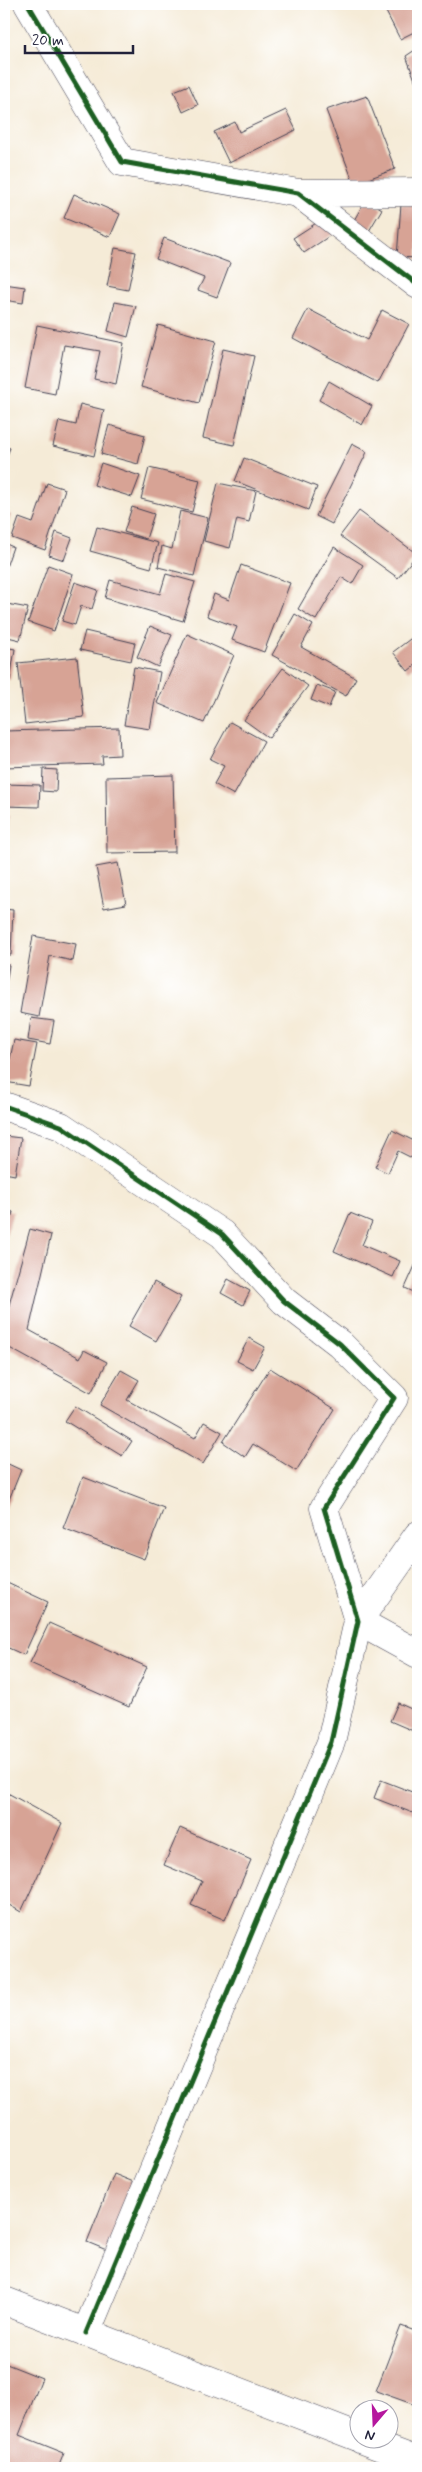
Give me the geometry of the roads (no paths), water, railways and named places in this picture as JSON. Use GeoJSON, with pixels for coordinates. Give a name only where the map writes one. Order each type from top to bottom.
{"type":"FeatureCollection","features":[{"type":"Feature","properties":{"kind":"street"},"geometry":{"type":"LineString","coordinates":[[28,4],[122,162],[298,192],[418,192]]}},
{"type":"Feature","properties":{"kind":"street"},"geometry":{"type":"LineString","coordinates":[[298,192],[418,285]]}},
{"type":"Feature","properties":{"kind":"street"},"geometry":{"type":"LineString","coordinates":[[4,1106],[61,1126],[222,1234],[284,1300],[340,1344],[394,1398],[324,1508],[358,1621],[418,1654]]}},
{"type":"Feature","properties":{"kind":"street"},"geometry":{"type":"LineString","coordinates":[[86,2333],[331,1742],[358,1621],[418,1535]]}},
{"type":"Feature","properties":{"kind":"street"},"geometry":{"type":"LineString","coordinates":[[5,2301],[350,2435]]}},
{"type":"Feature","properties":{"kind":"street"},"geometry":{"type":"LineString","coordinates":[[390,2450],[418,2461]]}}]}
